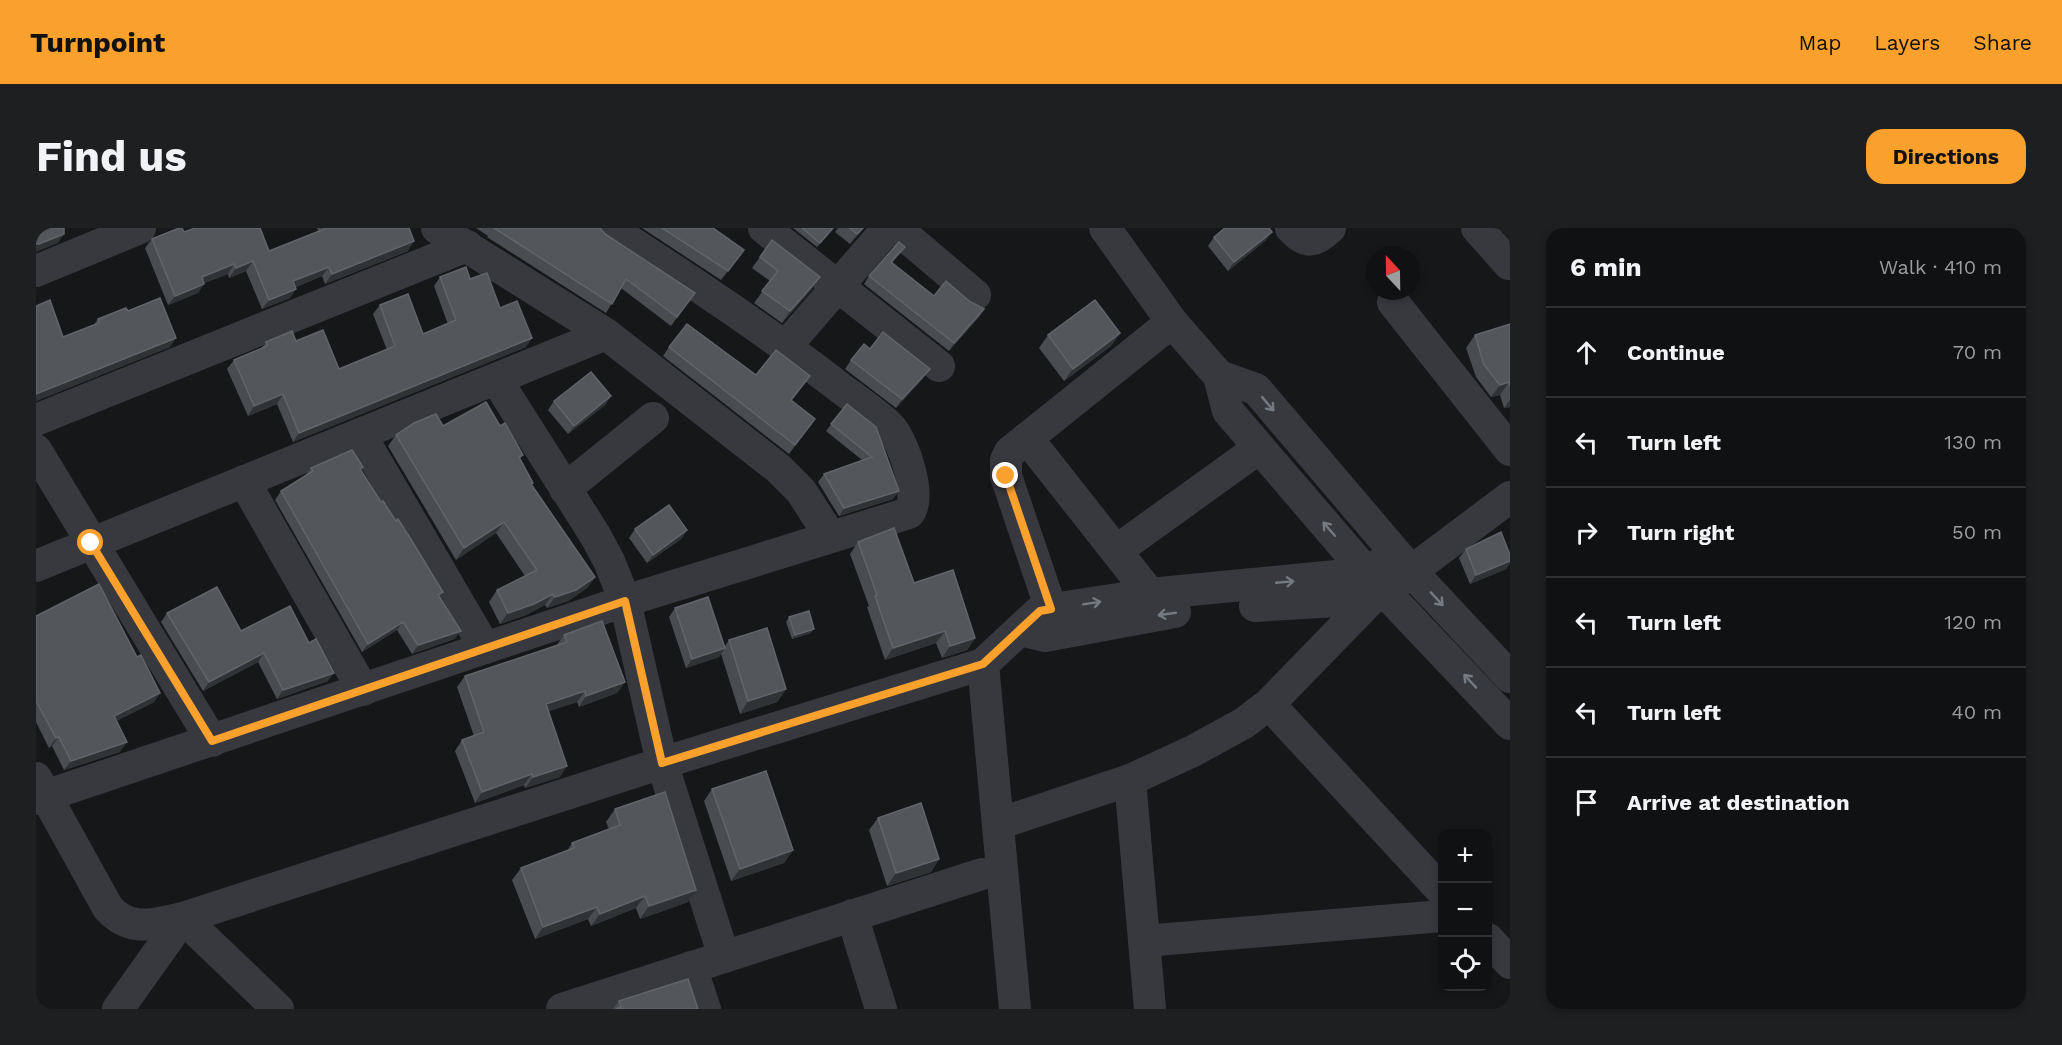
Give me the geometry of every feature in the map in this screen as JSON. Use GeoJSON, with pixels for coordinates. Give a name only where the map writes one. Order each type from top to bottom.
{"type":"FeatureCollection","features":[{"type":"Feature","properties":{"kind":"street"},"geometry":{"type":"LineString","coordinates":[[36,271],[140,228]]}},
{"type":"Feature","properties":{"kind":"street"},"geometry":{"type":"LineString","coordinates":[[437,228],[606,334],[790,478],[830,536]]}},
{"type":"Feature","properties":{"kind":"street"},"geometry":{"type":"LineString","coordinates":[[786,346],[888,228]]}},
{"type":"Feature","properties":{"kind":"street"},"geometry":{"type":"LineString","coordinates":[[896,228],[975,295]]}},
{"type":"Feature","properties":{"kind":"street"},"geometry":{"type":"LineString","coordinates":[[1105,228],[1172,322],[1219,376],[1228,411],[1258,448],[1375,588],[1510,724]]}},
{"type":"Feature","properties":{"kind":"street"},"geometry":{"type":"LineString","coordinates":[[1291,228],[1299,238],[1309,241],[1321,236],[1330,228]]}},
{"type":"Feature","properties":{"kind":"street"},"geometry":{"type":"LineString","coordinates":[[1477,228],[1509,264]]}},
{"type":"Feature","properties":{"kind":"street"},"geometry":{"type":"LineString","coordinates":[[771,230],[939,366]]}},
{"type":"Feature","properties":{"kind":"street"},"geometry":{"type":"LineString","coordinates":[[619,231],[786,346],[890,427],[903,449],[915,494],[913,508],[909,513],[625,601],[212,741],[39,791],[108,908],[116,916],[126,923],[147,925],[183,918],[662,763],[983,664],[1040,611],[1150,594],[1375,588]]}},
{"type":"Feature","properties":{"kind":"street"},"geometry":{"type":"LineString","coordinates":[[36,420],[467,246]]}},
{"type":"Feature","properties":{"kind":"street"},"geometry":{"type":"LineString","coordinates":[[1393,302],[1504,434]]}},
{"type":"Feature","properties":{"kind":"street"},"geometry":{"type":"LineString","coordinates":[[1051,609],[1006,476],[1006,460],[1010,452],[1172,322]]}},
{"type":"Feature","properties":{"kind":"street"},"geometry":{"type":"LineString","coordinates":[[36,566],[606,334]]}},
{"type":"Feature","properties":{"kind":"street"},"geometry":{"type":"LineString","coordinates":[[1219,376],[1256,389],[1403,562],[1510,677]]}},
{"type":"Feature","properties":{"kind":"street"},"geometry":{"type":"LineString","coordinates":[[496,379],[595,535],[609,561],[625,601],[662,763],[724,957]]}},
{"type":"Feature","properties":{"kind":"street"},"geometry":{"type":"LineString","coordinates":[[565,489],[653,417]]}},
{"type":"Feature","properties":{"kind":"street"},"geometry":{"type":"LineString","coordinates":[[360,434],[485,648]]}},
{"type":"Feature","properties":{"kind":"street"},"geometry":{"type":"LineString","coordinates":[[1027,438],[1150,594]]}},
{"type":"Feature","properties":{"kind":"street"},"geometry":{"type":"LineString","coordinates":[[1116,552],[1258,448]]}},
{"type":"Feature","properties":{"kind":"street"},"geometry":{"type":"LineString","coordinates":[[36,450],[212,741]]}},
{"type":"Feature","properties":{"kind":"street"},"geometry":{"type":"LineString","coordinates":[[244,481],[363,690]]}},
{"type":"Feature","properties":{"kind":"street"},"geometry":{"type":"LineString","coordinates":[[998,824],[1130,780],[1223,736],[1244,723],[1269,704],[1375,588],[1403,562],[1510,497]]}},
{"type":"Feature","properties":{"kind":"street"},"geometry":{"type":"LineString","coordinates":[[1020,630],[1045,636],[1148,616],[1375,588]]}},
{"type":"Feature","properties":{"kind":"street"},"geometry":{"type":"LineString","coordinates":[[983,664],[1015,1009]]}},
{"type":"Feature","properties":{"kind":"street"},"geometry":{"type":"LineString","coordinates":[[1269,704],[1438,886]]}},
{"type":"Feature","properties":{"kind":"street"},"geometry":{"type":"LineString","coordinates":[[1130,780],[1150,1009]]}},
{"type":"Feature","properties":{"kind":"street"},"geometry":{"type":"LineString","coordinates":[[571,1008],[982,874]]}},
{"type":"Feature","properties":{"kind":"street"},"geometry":{"type":"LineString","coordinates":[[852,915],[881,1009]]}},
{"type":"Feature","properties":{"kind":"street"},"geometry":{"type":"LineString","coordinates":[[1144,941],[1438,916]]}},
{"type":"Feature","properties":{"kind":"street"},"geometry":{"type":"LineString","coordinates":[[118,1009],[183,918]]}},
{"type":"Feature","properties":{"kind":"street"},"geometry":{"type":"LineString","coordinates":[[183,918],[278,1009]]}},
{"type":"Feature","properties":{"kind":"street"},"geometry":{"type":"LineString","coordinates":[[1492,943],[1510,963]]}},
{"type":"Feature","properties":{"kind":"street"},"geometry":{"type":"LineString","coordinates":[[691,967],[705,1009]]}},
{"type":"Feature","properties":{"kind":"building"},"geometry":{"type":"Polygon","coordinates":[[[36,228],[64,228],[64,234],[36,244],[36,228]]]}},
{"type":"Feature","properties":{"kind":"building"},"geometry":{"type":"Polygon","coordinates":[[[182,228],[184,232],[195,228],[260,228],[269,251],[327,228],[409,228],[414,241],[332,274],[329,267],[293,281],[296,289],[269,300],[253,261],[236,268],[234,264],[202,277],[204,284],[175,296],[152,239],[182,228]]]}},
{"type":"Feature","properties":{"kind":"building"},"geometry":{"type":"Polygon","coordinates":[[[494,228],[600,228],[605,234],[695,293],[677,317],[626,279],[612,304],[494,228]]]}},
{"type":"Feature","properties":{"kind":"building"},"geometry":{"type":"Polygon","coordinates":[[[662,228],[713,228],[744,250],[728,271],[662,228]]]}},
{"type":"Feature","properties":{"kind":"building"},"geometry":{"type":"Polygon","coordinates":[[[802,228],[833,228],[820,243],[802,228]]]}},
{"type":"Feature","properties":{"kind":"building"},"geometry":{"type":"Polygon","coordinates":[[[850,228],[863,228],[857,234],[850,228]]]}},
{"type":"Feature","properties":{"kind":"building"},"geometry":{"type":"Polygon","coordinates":[[[1225,228],[1269,228],[1272,232],[1234,262],[1214,237],[1225,228]]]}},
{"type":"Feature","properties":{"kind":"building"},"geometry":{"type":"Polygon","coordinates":[[[772,240],[820,277],[790,311],[762,291],[778,271],[760,257],[772,240]]]}},
{"type":"Feature","properties":{"kind":"building"},"geometry":{"type":"Polygon","coordinates":[[[899,242],[905,247],[891,262],[934,296],[946,281],[969,301],[984,309],[954,343],[869,276],[899,242]]]}},
{"type":"Feature","properties":{"kind":"building"},"geometry":{"type":"Polygon","coordinates":[[[466,267],[470,279],[487,273],[500,308],[517,301],[532,338],[299,433],[283,394],[254,406],[234,360],[267,346],[266,342],[292,331],[296,341],[323,330],[339,369],[395,346],[380,305],[408,294],[423,334],[456,320],[440,277],[466,267]]]}},
{"type":"Feature","properties":{"kind":"building"},"geometry":{"type":"Polygon","coordinates":[[[160,298],[176,338],[36,394],[36,306],[50,300],[63,337],[99,323],[98,319],[126,308],[128,311],[160,298]]]}},
{"type":"Feature","properties":{"kind":"building"},"geometry":{"type":"Polygon","coordinates":[[[1095,300],[1120,333],[1073,369],[1048,335],[1095,300]]]}},
{"type":"Feature","properties":{"kind":"building"},"geometry":{"type":"Polygon","coordinates":[[[687,324],[756,375],[776,350],[810,376],[791,400],[815,419],[795,445],[669,347],[687,324]]]}},
{"type":"Feature","properties":{"kind":"building"},"geometry":{"type":"Polygon","coordinates":[[[1510,324],[1510,386],[1509,382],[1500,385],[1484,365],[1475,335],[1510,324]]]}},
{"type":"Feature","properties":{"kind":"building"},"geometry":{"type":"Polygon","coordinates":[[[883,332],[930,369],[902,399],[851,360],[864,344],[870,349],[883,332]]]}},
{"type":"Feature","properties":{"kind":"building"},"geometry":{"type":"Polygon","coordinates":[[[591,372],[611,396],[574,426],[554,401],[591,372]]]}},
{"type":"Feature","properties":{"kind":"building"},"geometry":{"type":"Polygon","coordinates":[[[486,402],[500,426],[505,423],[523,455],[519,457],[533,483],[531,484],[595,577],[576,590],[555,597],[553,594],[534,604],[508,613],[497,590],[537,570],[504,522],[464,548],[396,435],[414,423],[436,414],[443,426],[486,402]]]}},
{"type":"Feature","properties":{"kind":"building"},"geometry":{"type":"Polygon","coordinates":[[[847,404],[876,427],[899,491],[844,508],[824,474],[872,457],[831,424],[847,404]]]}},
{"type":"Feature","properties":{"kind":"building"},"geometry":{"type":"Polygon","coordinates":[[[352,450],[363,467],[360,469],[381,502],[383,501],[396,521],[398,519],[443,592],[438,595],[461,631],[418,645],[403,622],[368,644],[281,491],[313,471],[311,468],[352,450]]]}},
{"type":"Feature","properties":{"kind":"building"},"geometry":{"type":"Polygon","coordinates":[[[669,505],[687,530],[653,555],[635,529],[669,505]]]}},
{"type":"Feature","properties":{"kind":"building"},"geometry":{"type":"Polygon","coordinates":[[[894,528],[914,583],[953,570],[975,638],[950,646],[945,631],[893,648],[858,542],[894,528]]]}},
{"type":"Feature","properties":{"kind":"building"},"geometry":{"type":"Polygon","coordinates":[[[1501,532],[1510,561],[1476,575],[1466,549],[1501,532]]]}},
{"type":"Feature","properties":{"kind":"building"},"geometry":{"type":"Polygon","coordinates":[[[99,584],[137,657],[141,655],[160,693],[114,716],[127,742],[71,761],[36,701],[36,616],[99,584]]]}},
{"type":"Feature","properties":{"kind":"building"},"geometry":{"type":"Polygon","coordinates":[[[217,587],[241,631],[290,606],[309,643],[316,639],[334,673],[283,690],[264,653],[209,682],[167,613],[217,587]]]}},
{"type":"Feature","properties":{"kind":"building"},"geometry":{"type":"Polygon","coordinates":[[[708,597],[725,648],[692,659],[675,608],[708,597]]]}},
{"type":"Feature","properties":{"kind":"building"},"geometry":{"type":"Polygon","coordinates":[[[809,611],[814,629],[795,635],[789,617],[809,611]]]}},
{"type":"Feature","properties":{"kind":"building"},"geometry":{"type":"Polygon","coordinates":[[[602,621],[625,682],[586,696],[585,691],[546,704],[567,766],[533,777],[532,774],[482,792],[462,740],[484,732],[465,676],[567,642],[564,635],[602,621]]]}},
{"type":"Feature","properties":{"kind":"building"},"geometry":{"type":"Polygon","coordinates":[[[767,628],[786,689],[748,701],[729,640],[767,628]]]}},
{"type":"Feature","properties":{"kind":"building"},"geometry":{"type":"Polygon","coordinates":[[[766,771],[793,850],[740,869],[712,789],[766,771]]]}},
{"type":"Feature","properties":{"kind":"building"},"geometry":{"type":"Polygon","coordinates":[[[665,792],[696,890],[649,906],[645,896],[600,914],[597,907],[543,927],[521,868],[574,848],[572,843],[620,825],[615,809],[665,792]]]}},
{"type":"Feature","properties":{"kind":"building"},"geometry":{"type":"Polygon","coordinates":[[[921,803],[939,859],[896,873],[878,818],[921,803]]]}},
{"type":"Feature","properties":{"kind":"building"},"geometry":{"type":"Polygon","coordinates":[[[688,979],[698,1009],[616,1009],[621,1007],[619,1001],[688,979]]]}},
{"type":"Feature","properties":{"kind":"route"},"geometry":{"type":"LineString","coordinates":[[91,543],[212,741],[625,601],[662,763],[983,664],[1040,611],[1051,609],[1006,476]]}}]}
